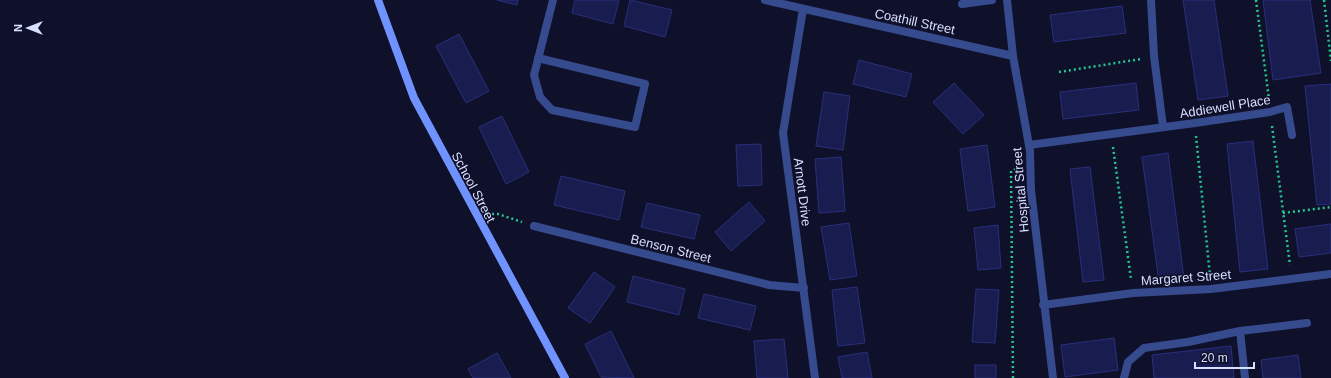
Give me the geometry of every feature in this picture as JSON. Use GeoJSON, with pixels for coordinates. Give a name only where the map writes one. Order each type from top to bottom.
{"type":"FeatureCollection","features":[{"type":"Feature","properties":{"kind":"street","name":"School Street"},"geometry":{"type":"LineString","coordinates":[[378,0],[414,98],[475,215],[565,378]]}},
{"type":"Feature","properties":{"kind":"street"},"geometry":{"type":"LineString","coordinates":[[538,58],[645,84],[635,127],[552,110],[545,103],[536,87],[534,75],[538,58],[553,0]]}},
{"type":"Feature","properties":{"kind":"street","name":"Coathill Street"},"geometry":{"type":"LineString","coordinates":[[765,0],[1013,56]]}},
{"type":"Feature","properties":{"kind":"street"},"geometry":{"type":"LineString","coordinates":[[962,4],[992,0]]}},
{"type":"Feature","properties":{"kind":"street","name":"Hospital Street"},"geometry":{"type":"LineString","coordinates":[[1008,0],[1013,56],[1028,145],[1043,305],[1053,378]]}},
{"type":"Feature","properties":{"kind":"street","name":"Addiewell Place"},"geometry":{"type":"LineString","coordinates":[[1151,0],[1154,56],[1163,127]]}},
{"type":"Feature","properties":{"kind":"street","name":"Arnott Drive"},"geometry":{"type":"LineString","coordinates":[[803,9],[783,133],[815,378]]}},
{"type":"Feature","properties":{"kind":"street","name":"Addiewell Place"},"geometry":{"type":"LineString","coordinates":[[1028,145],[1195,123],[1270,112],[1287,108],[1292,135]]}},
{"type":"Feature","properties":{"kind":"street","name":"Benson Street"},"geometry":{"type":"LineString","coordinates":[[534,226],[769,285],[804,288]]}},
{"type":"Feature","properties":{"kind":"street","name":"Margaret Street"},"geometry":{"type":"LineString","coordinates":[[1043,305],[1133,293],[1211,290],[1331,274]]}},
{"type":"Feature","properties":{"kind":"street"},"geometry":{"type":"LineString","coordinates":[[1124,378],[1128,362],[1144,348],[1188,342],[1240,331],[1307,323]]}},
{"type":"Feature","properties":{"kind":"street"},"geometry":{"type":"LineString","coordinates":[[1240,331],[1245,378]]}},
{"type":"Feature","properties":{"kind":"path"},"geometry":{"type":"LineString","coordinates":[[1256,0],[1266,61],[1270,112],[1291,279]]}},
{"type":"Feature","properties":{"kind":"path"},"geometry":{"type":"LineString","coordinates":[[1324,0],[1331,61]]}},
{"type":"Feature","properties":{"kind":"path"},"geometry":{"type":"LineString","coordinates":[[1059,72],[1154,56]]}},
{"type":"Feature","properties":{"kind":"path"},"geometry":{"type":"LineString","coordinates":[[1195,123],[1211,290]]}},
{"type":"Feature","properties":{"kind":"path"},"geometry":{"type":"LineString","coordinates":[[1111,135],[1133,293]]}},
{"type":"Feature","properties":{"kind":"path"},"geometry":{"type":"LineString","coordinates":[[1013,378],[1012,171],[1030,163]]}},
{"type":"Feature","properties":{"kind":"path"},"geometry":{"type":"LineString","coordinates":[[1283,213],[1331,207]]}},
{"type":"Feature","properties":{"kind":"path"},"geometry":{"type":"LineString","coordinates":[[475,215],[498,214],[534,226]]}},
{"type":"Feature","properties":{"kind":"building"},"geometry":{"type":"Polygon","coordinates":[[[497,0],[518,0],[517,5],[497,0]]]}},
{"type":"Feature","properties":{"kind":"building"},"geometry":{"type":"Polygon","coordinates":[[[575,0],[619,0],[613,24],[572,13],[575,0]]]}},
{"type":"Feature","properties":{"kind":"building"},"geometry":{"type":"Polygon","coordinates":[[[630,0],[672,10],[665,37],[624,26],[630,0]]]}},
{"type":"Feature","properties":{"kind":"building"},"geometry":{"type":"Polygon","coordinates":[[[1183,0],[1214,0],[1228,96],[1198,100],[1183,0]]]}},
{"type":"Feature","properties":{"kind":"building"},"geometry":{"type":"Polygon","coordinates":[[[1263,0],[1310,0],[1321,73],[1273,80],[1263,0]]]}},
{"type":"Feature","properties":{"kind":"building"},"geometry":{"type":"Polygon","coordinates":[[[1122,6],[1126,33],[1054,42],[1050,15],[1122,6]]]}},
{"type":"Feature","properties":{"kind":"building"},"geometry":{"type":"Polygon","coordinates":[[[459,34],[489,91],[466,103],[436,46],[459,34]]]}},
{"type":"Feature","properties":{"kind":"building"},"geometry":{"type":"Polygon","coordinates":[[[859,60],[912,74],[906,97],[853,84],[859,60]]]}},
{"type":"Feature","properties":{"kind":"building"},"geometry":{"type":"Polygon","coordinates":[[[954,83],[984,115],[963,134],[933,102],[954,83]]]}},
{"type":"Feature","properties":{"kind":"building"},"geometry":{"type":"Polygon","coordinates":[[[1136,83],[1139,110],[1063,119],[1060,92],[1136,83]]]}},
{"type":"Feature","properties":{"kind":"building"},"geometry":{"type":"Polygon","coordinates":[[[1331,84],[1331,204],[1317,205],[1305,86],[1331,84]]]}},
{"type":"Feature","properties":{"kind":"building"},"geometry":{"type":"Polygon","coordinates":[[[824,92],[850,96],[843,150],[816,146],[824,92]]]}},
{"type":"Feature","properties":{"kind":"building"},"geometry":{"type":"Polygon","coordinates":[[[502,116],[529,172],[506,184],[479,127],[502,116]]]}},
{"type":"Feature","properties":{"kind":"building"},"geometry":{"type":"Polygon","coordinates":[[[1253,141],[1268,269],[1240,272],[1227,144],[1253,141]]]}},
{"type":"Feature","properties":{"kind":"building"},"geometry":{"type":"Polygon","coordinates":[[[761,144],[762,185],[738,186],[736,145],[761,144]]]}},
{"type":"Feature","properties":{"kind":"building"},"geometry":{"type":"Polygon","coordinates":[[[987,145],[995,207],[968,211],[960,149],[987,145]]]}},
{"type":"Feature","properties":{"kind":"building"},"geometry":{"type":"Polygon","coordinates":[[[1168,153],[1184,279],[1159,282],[1142,157],[1168,153]]]}},
{"type":"Feature","properties":{"kind":"building"},"geometry":{"type":"Polygon","coordinates":[[[841,157],[845,211],[819,213],[815,159],[841,157]]]}},
{"type":"Feature","properties":{"kind":"building"},"geometry":{"type":"Polygon","coordinates":[[[1090,167],[1104,280],[1083,282],[1070,169],[1090,167]]]}},
{"type":"Feature","properties":{"kind":"building"},"geometry":{"type":"Polygon","coordinates":[[[561,176],[625,191],[619,220],[554,205],[561,176]]]}},
{"type":"Feature","properties":{"kind":"building"},"geometry":{"type":"Polygon","coordinates":[[[749,202],[765,221],[731,251],[715,232],[749,202]]]}},
{"type":"Feature","properties":{"kind":"building"},"geometry":{"type":"Polygon","coordinates":[[[647,203],[700,215],[694,239],[641,227],[647,203]]]}},
{"type":"Feature","properties":{"kind":"building"},"geometry":{"type":"Polygon","coordinates":[[[849,223],[857,276],[830,280],[821,227],[849,223]]]}},
{"type":"Feature","properties":{"kind":"building"},"geometry":{"type":"Polygon","coordinates":[[[1331,224],[1331,253],[1299,257],[1295,229],[1331,224]]]}},
{"type":"Feature","properties":{"kind":"building"},"geometry":{"type":"Polygon","coordinates":[[[998,225],[1001,268],[978,270],[974,228],[998,225]]]}},
{"type":"Feature","properties":{"kind":"building"},"geometry":{"type":"Polygon","coordinates":[[[594,272],[615,287],[590,323],[568,308],[594,272]]]}},
{"type":"Feature","properties":{"kind":"building"},"geometry":{"type":"Polygon","coordinates":[[[633,276],[685,289],[679,315],[627,302],[633,276]]]}},
{"type":"Feature","properties":{"kind":"building"},"geometry":{"type":"Polygon","coordinates":[[[857,287],[865,343],[838,346],[832,290],[857,287]]]}},
{"type":"Feature","properties":{"kind":"building"},"geometry":{"type":"Polygon","coordinates":[[[976,289],[999,290],[995,343],[972,342],[976,289]]]}},
{"type":"Feature","properties":{"kind":"building"},"geometry":{"type":"Polygon","coordinates":[[[704,294],[756,306],[750,330],[698,318],[704,294]]]}},
{"type":"Feature","properties":{"kind":"building"},"geometry":{"type":"Polygon","coordinates":[[[611,331],[634,378],[601,377],[585,344],[611,331]]]}},
{"type":"Feature","properties":{"kind":"building"},"geometry":{"type":"Polygon","coordinates":[[[1114,338],[1118,370],[1065,377],[1061,345],[1114,338]]]}},
{"type":"Feature","properties":{"kind":"building"},"geometry":{"type":"Polygon","coordinates":[[[784,339],[788,378],[757,378],[754,341],[784,339]]]}},
{"type":"Feature","properties":{"kind":"building"},"geometry":{"type":"Polygon","coordinates":[[[1231,346],[1234,378],[1154,378],[1152,355],[1231,346]]]}},
{"type":"Feature","properties":{"kind":"building"},"geometry":{"type":"Polygon","coordinates":[[[867,352],[872,378],[842,378],[838,357],[867,352]]]}},
{"type":"Feature","properties":{"kind":"building"},"geometry":{"type":"Polygon","coordinates":[[[497,353],[511,378],[473,378],[468,369],[497,353]]]}},
{"type":"Feature","properties":{"kind":"building"},"geometry":{"type":"Polygon","coordinates":[[[1298,355],[1301,378],[1263,378],[1261,360],[1298,355]]]}},
{"type":"Feature","properties":{"kind":"building"},"geometry":{"type":"Polygon","coordinates":[[[975,365],[996,365],[996,378],[975,378],[975,365]]]}}]}
